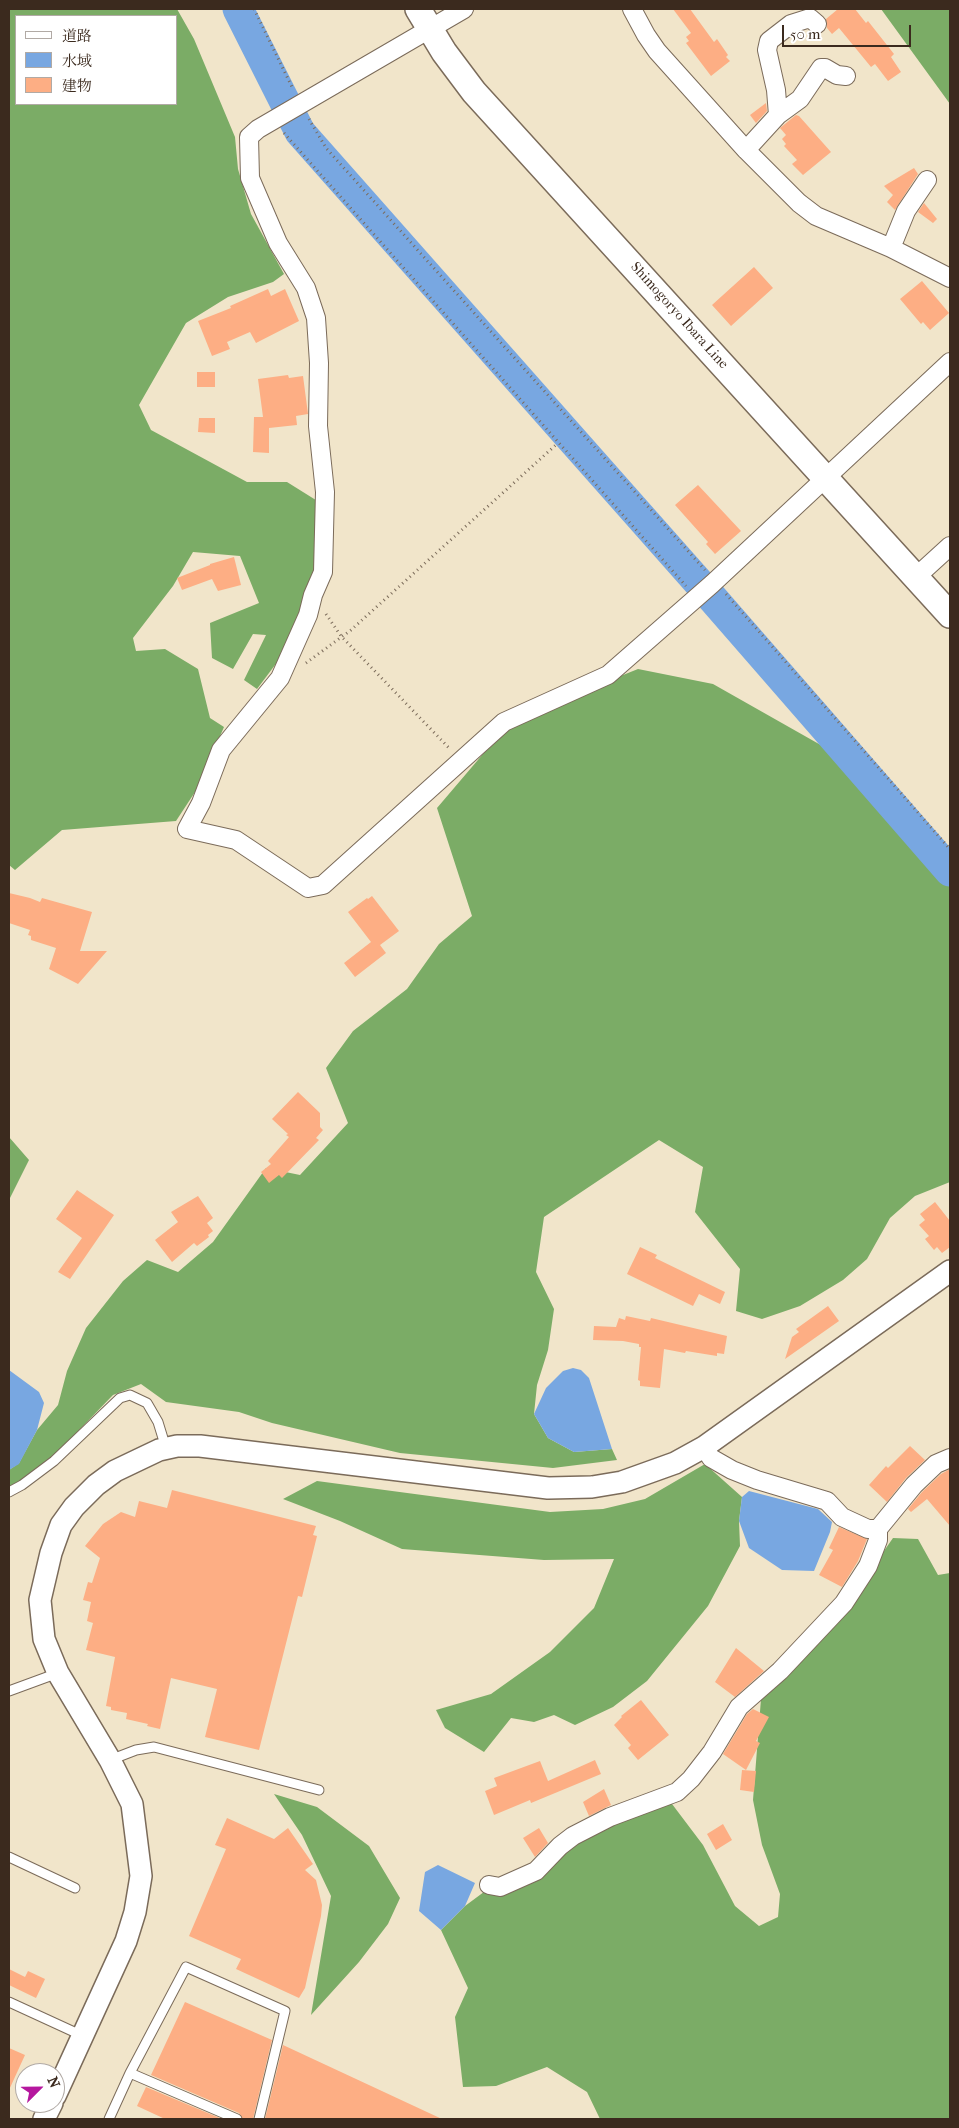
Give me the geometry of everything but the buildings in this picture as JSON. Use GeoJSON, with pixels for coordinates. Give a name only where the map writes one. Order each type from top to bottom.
{"type":"FeatureCollection","features":[{"type":"Feature","properties":{"kind":"main road","name":"Shimogoryo Ibara Line"},"geometry":{"type":"LineString","coordinates":[[424,18],[444,52],[474,92],[950,615]]}},
{"type":"Feature","properties":{"kind":"street"},"geometry":{"type":"LineString","coordinates":[[464,9],[424,18],[300,105],[249,137],[250,178],[278,243],[306,288],[316,318],[320,362],[318,426],[325,492],[323,572],[313,595],[308,615],[280,678],[221,750],[201,803],[187,829],[236,840],[308,888],[323,885],[460,759],[504,722],[608,676],[706,590],[950,362]]}},
{"type":"Feature","properties":{"kind":"street"},"geometry":{"type":"LineString","coordinates":[[632,9],[657,51],[746,150],[799,203],[816,216],[891,248],[950,278]]}},
{"type":"Feature","properties":{"kind":"street"},"geometry":{"type":"LineString","coordinates":[[778,116],[776,90],[767,50],[769,41],[791,24],[809,17]]}},
{"type":"Feature","properties":{"kind":"street"},"geometry":{"type":"LineString","coordinates":[[746,150],[778,116],[800,99],[821,68],[825,68],[837,76],[846,76]]}},
{"type":"Feature","properties":{"kind":"street"},"geometry":{"type":"LineString","coordinates":[[891,248],[906,211],[926,180]]}},
{"type":"Feature","properties":{"kind":"street"},"geometry":{"type":"LineString","coordinates":[[916,577],[950,546]]}},
{"type":"Feature","properties":{"kind":"street"},"geometry":{"type":"LineString","coordinates":[[65,2075],[126,1941],[135,1912],[141,1876],[132,1804],[110,1760],[58,1673],[44,1639],[40,1600],[51,1553],[61,1525],[74,1507],[96,1485],[116,1471],[159,1450],[177,1446],[200,1446],[548,1488],[592,1487],[622,1482],[675,1463],[704,1446],[950,1271]]}},
{"type":"Feature","properties":{"kind":"street"},"geometry":{"type":"LineString","coordinates":[[704,1446],[712,1458],[732,1470],[757,1480],[827,1501],[842,1517],[859,1526],[878,1529]]}},
{"type":"Feature","properties":{"kind":"street"},"geometry":{"type":"LineString","coordinates":[[489,1885],[500,1887],[536,1871],[560,1846],[573,1836],[610,1817],[677,1792],[712,1752],[739,1707],[780,1671],[844,1603],[868,1566],[878,1540],[878,1529],[914,1485],[936,1464],[950,1458]]}},
{"type":"Feature","properties":{"kind":"lane"},"geometry":{"type":"LineString","coordinates":[[9,1492],[22,1485],[54,1461],[120,1398],[130,1395],[147,1403],[158,1422],[166,1449]]}},
{"type":"Feature","properties":{"kind":"lane"},"geometry":{"type":"LineString","coordinates":[[9,1691],[58,1673]]}},
{"type":"Feature","properties":{"kind":"lane"},"geometry":{"type":"LineString","coordinates":[[110,1760],[136,1750],[154,1747],[319,1790]]}},
{"type":"Feature","properties":{"kind":"lane"},"geometry":{"type":"LineString","coordinates":[[9,1857],[75,1888]]}},
{"type":"Feature","properties":{"kind":"lane"},"geometry":{"type":"LineString","coordinates":[[109,2119],[130,2073],[186,1967],[285,2011],[259,2119]]}},
{"type":"Feature","properties":{"kind":"lane"},"geometry":{"type":"LineString","coordinates":[[9,2002],[83,2036]]}},
{"type":"Feature","properties":{"kind":"lane"},"geometry":{"type":"LineString","coordinates":[[130,2073],[237,2119]]}},
{"type":"Feature","properties":{"kind":"path"},"geometry":{"type":"LineString","coordinates":[[254,9],[300,105],[326,148],[706,590]]}},
{"type":"Feature","properties":{"kind":"path"},"geometry":{"type":"LineString","coordinates":[[277,119],[294,145],[558,443],[706,590],[950,850]]}},
{"type":"Feature","properties":{"kind":"path"},"geometry":{"type":"LineString","coordinates":[[280,678],[290,675],[351,630],[558,443]]}},
{"type":"Feature","properties":{"kind":"path"},"geometry":{"type":"LineString","coordinates":[[313,595],[341,636],[460,759]]}},
{"type":"Feature","properties":{"kind":"green space"},"geometry":{"type":"Polygon","coordinates":[[[9,9],[177,9],[194,39],[235,137],[238,169],[251,214],[284,274],[273,282],[228,297],[186,323],[139,405],[151,430],[247,482],[287,482],[319,502],[319,561],[309,598],[284,653],[257,689],[244,680],[266,635],[253,634],[233,669],[212,658],[210,623],[259,603],[240,556],[193,552],[173,586],[133,638],[136,651],[165,649],[198,669],[210,718],[224,727],[197,789],[176,821],[62,830],[15,870],[9,865],[9,9]]]}},
{"type":"Feature","properties":{"kind":"green space"},"geometry":{"type":"Polygon","coordinates":[[[881,9],[950,9],[950,104],[881,9]]]}},
{"type":"Feature","properties":{"kind":"green space"},"geometry":{"type":"Polygon","coordinates":[[[638,669],[713,684],[826,748],[950,877],[950,1182],[915,1196],[890,1218],[867,1259],[843,1280],[800,1306],[762,1319],[736,1311],[740,1269],[695,1212],[703,1167],[659,1140],[544,1217],[536,1272],[554,1309],[548,1350],[537,1385],[534,1414],[548,1438],[574,1452],[612,1449],[617,1460],[553,1468],[400,1453],[272,1423],[239,1412],[166,1402],[141,1384],[113,1395],[51,1459],[18,1484],[9,1487],[9,1470],[19,1463],[37,1430],[58,1405],[67,1371],[86,1328],[123,1281],[147,1260],[178,1272],[213,1242],[266,1168],[300,1175],[348,1123],[326,1068],[353,1031],[407,989],[439,944],[472,916],[437,808],[483,754],[526,714],[638,669]]]}},
{"type":"Feature","properties":{"kind":"green space"},"geometry":{"type":"Polygon","coordinates":[[[9,1137],[29,1160],[9,1200],[9,1137]]]}},
{"type":"Feature","properties":{"kind":"green space"},"geometry":{"type":"Polygon","coordinates":[[[705,1464],[742,1497],[739,1521],[740,1546],[708,1606],[647,1681],[613,1707],[575,1725],[554,1715],[534,1722],[511,1718],[484,1752],[445,1728],[436,1710],[491,1694],[550,1652],[594,1608],[614,1559],[544,1560],[402,1549],[340,1521],[283,1499],[317,1481],[550,1512],[603,1509],[645,1499],[705,1464]]]}},
{"type":"Feature","properties":{"kind":"green space"},"geometry":{"type":"Polygon","coordinates":[[[893,1538],[918,1539],[938,1575],[950,1573],[950,2119],[600,2119],[587,2092],[547,2067],[496,2086],[463,2087],[455,2017],[468,1988],[441,1930],[465,1906],[492,1886],[544,1873],[581,1840],[669,1800],[703,1845],[735,1906],[759,1926],[778,1917],[780,1894],[762,1845],[753,1800],[761,1699],[781,1677],[823,1638],[893,1538]]]}},
{"type":"Feature","properties":{"kind":"green space"},"geometry":{"type":"Polygon","coordinates":[[[274,1794],[317,1807],[369,1846],[400,1898],[388,1924],[359,1962],[311,2015],[331,1896],[302,1835],[274,1794]]]}},
{"type":"Feature","properties":{"kind":"water"},"geometry":{"type":"Polygon","coordinates":[[[573,1368],[581,1370],[589,1378],[612,1449],[574,1452],[548,1438],[534,1414],[546,1388],[563,1371],[573,1368]]]}},
{"type":"Feature","properties":{"kind":"water"},"geometry":{"type":"Polygon","coordinates":[[[9,1370],[39,1392],[44,1403],[37,1430],[19,1464],[9,1470],[9,1370]]]}},
{"type":"Feature","properties":{"kind":"water"},"geometry":{"type":"Polygon","coordinates":[[[749,1491],[818,1509],[832,1522],[830,1532],[814,1571],[782,1570],[749,1548],[739,1521],[742,1497],[749,1491]]]}},
{"type":"Feature","properties":{"kind":"water"},"geometry":{"type":"Polygon","coordinates":[[[438,1865],[475,1883],[465,1906],[441,1930],[419,1911],[425,1872],[438,1865]]]}},
{"type":"Feature","properties":{"kind":"waterway"},"geometry":{"type":"LineString","coordinates":[[238,9],[300,132],[714,600],[950,871]]}}]}
